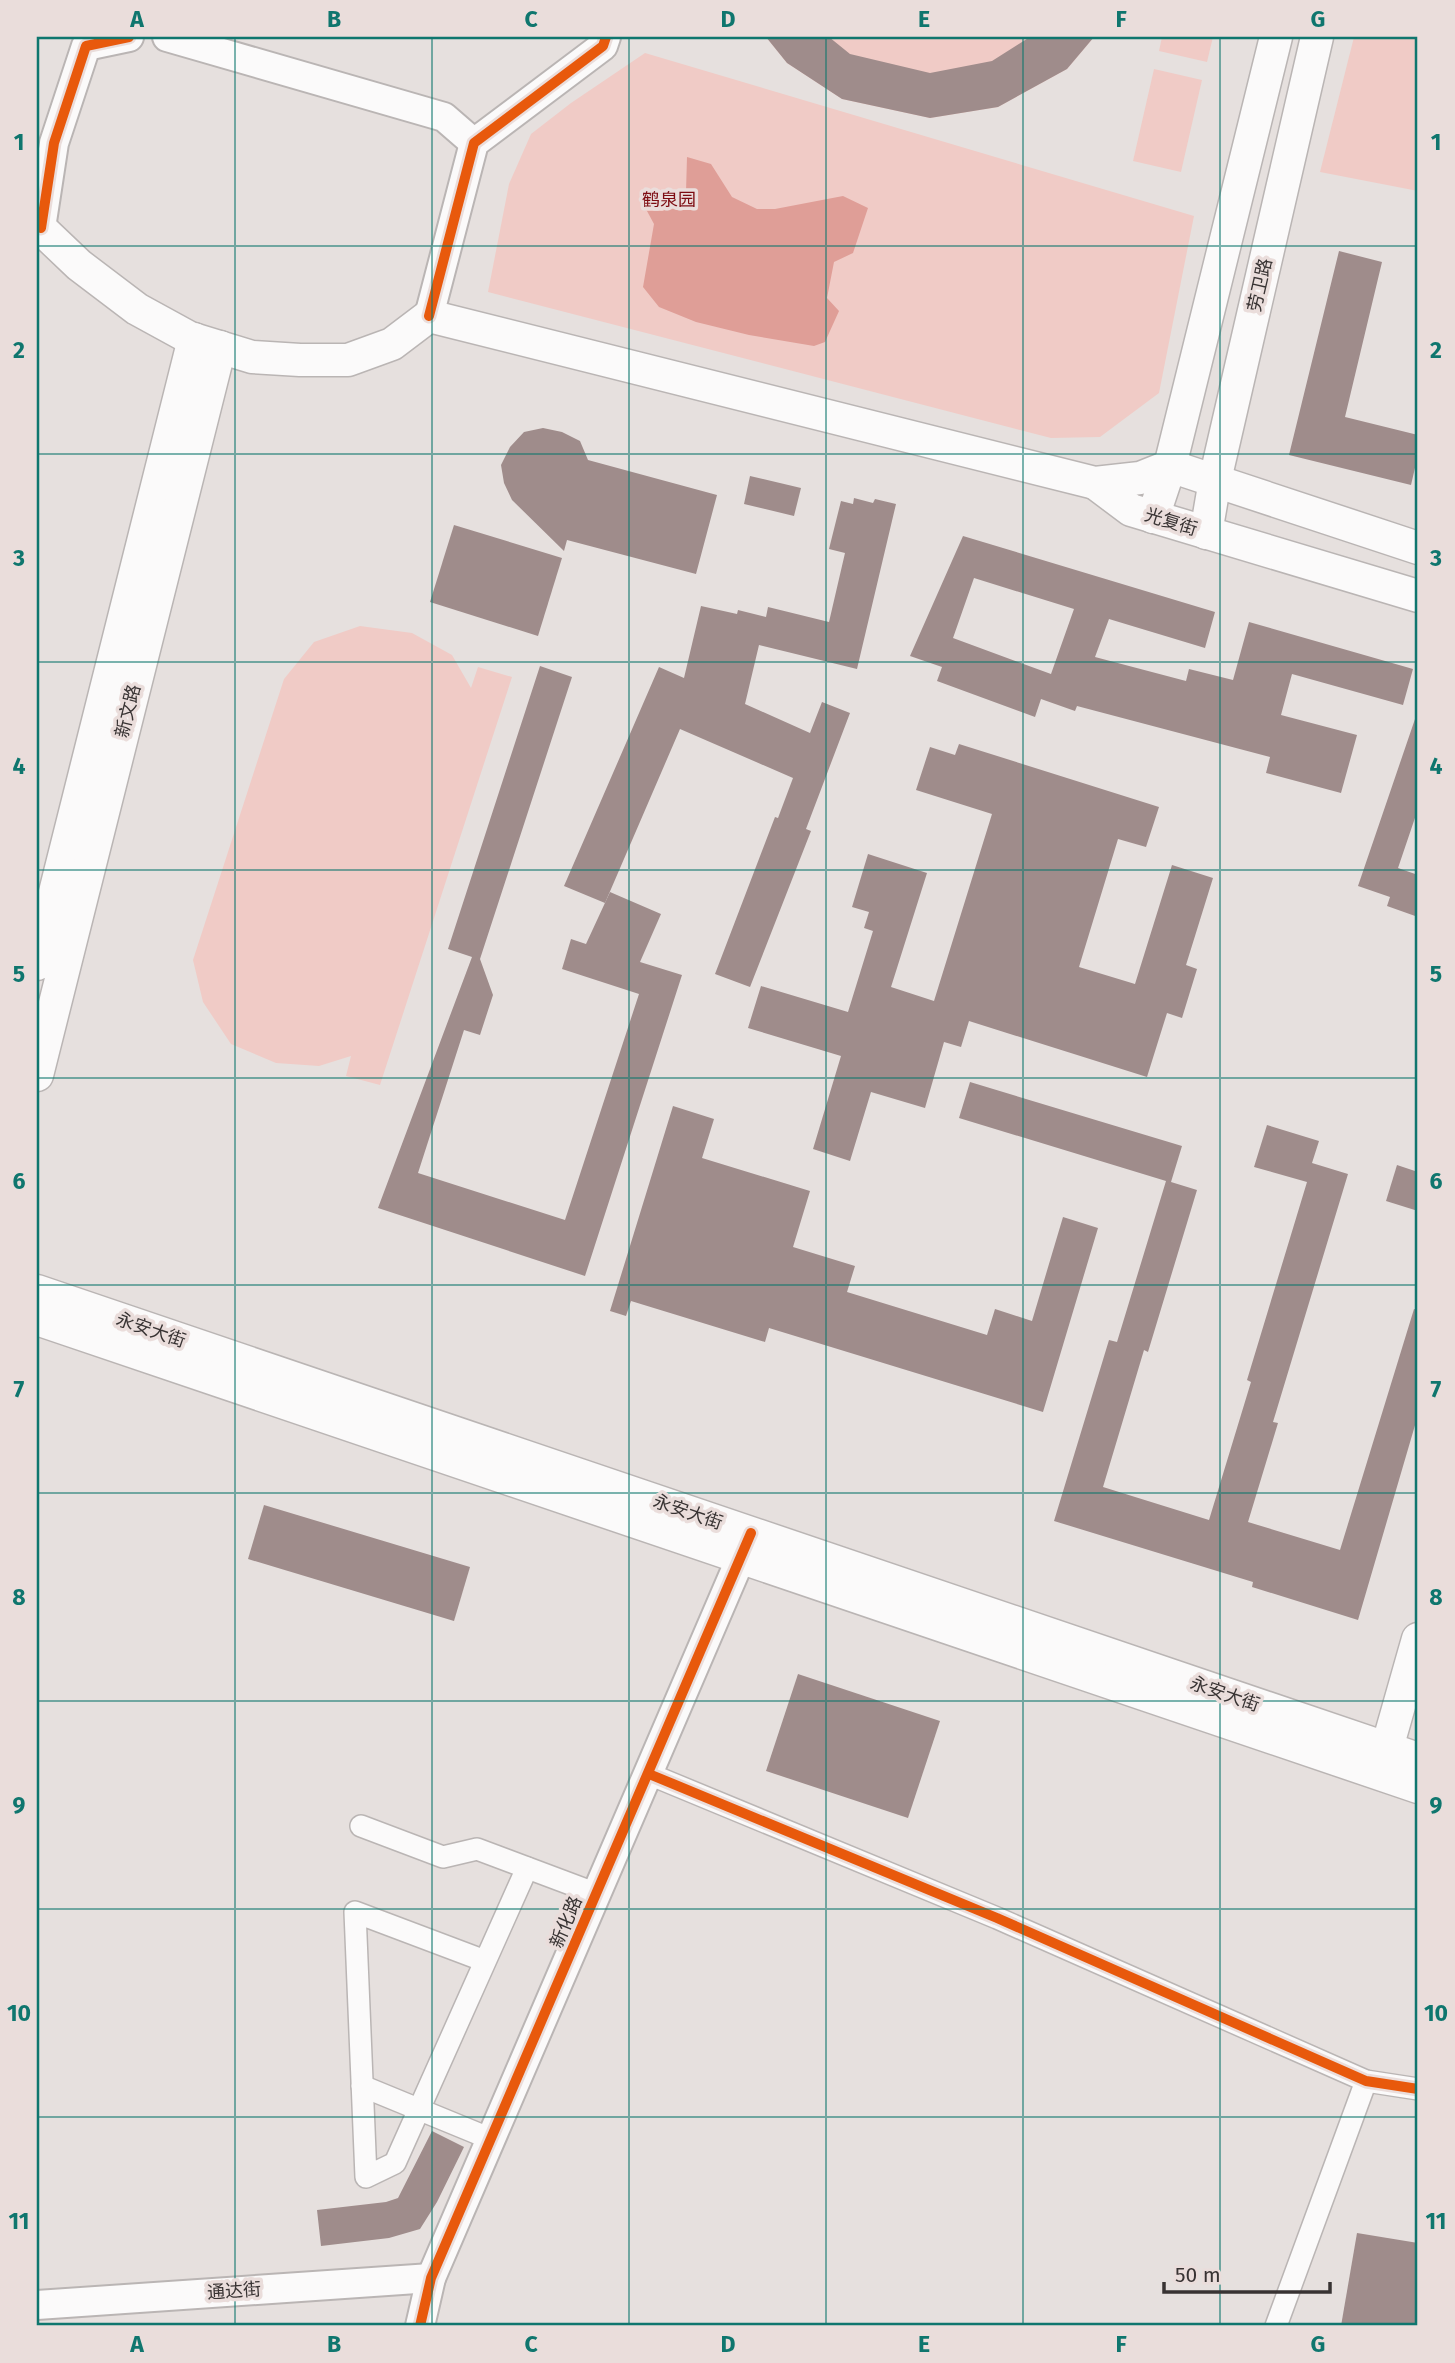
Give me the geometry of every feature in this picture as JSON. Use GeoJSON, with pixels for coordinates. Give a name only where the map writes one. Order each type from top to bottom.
{"type":"FeatureCollection","features":[{"type":"Feature","properties":{"kind":"main road"},"geometry":{"type":"LineString","coordinates":[[1153,517],[1170,466],[1276,37]]}},
{"type":"Feature","properties":{"kind":"main road","name":"劳卫路"},"geometry":{"type":"LineString","coordinates":[[1206,533],[1215,480],[1317,37]]}},
{"type":"Feature","properties":{"kind":"main road"},"geometry":{"type":"LineString","coordinates":[[39,226],[79,265],[137,309],[207,343],[252,357],[348,360],[392,344],[429,316],[1095,483],[1140,478],[1170,466],[1418,548]]}},
{"type":"Feature","properties":{"kind":"main road","name":"新文路"},"geometry":{"type":"LineString","coordinates":[[37,964],[207,343]]}},
{"type":"Feature","properties":{"kind":"main road","name":"新文路"},"geometry":{"type":"LineString","coordinates":[[37,1074],[207,343]]}},
{"type":"Feature","properties":{"kind":"main road","name":"光复街"},"geometry":{"type":"LineString","coordinates":[[1095,483],[1131,510],[1418,596]]}},
{"type":"Feature","properties":{"kind":"main road","name":"永安大街"},"geometry":{"type":"LineString","coordinates":[[37,1291],[746,1546]]}},
{"type":"Feature","properties":{"kind":"main road","name":"永安大街"},"geometry":{"type":"LineString","coordinates":[[37,1319],[746,1546],[1383,1761],[1418,1787]]}},
{"type":"Feature","properties":{"kind":"main road"},"geometry":{"type":"LineString","coordinates":[[1383,1761],[1418,1639]]}},
{"type":"Feature","properties":{"kind":"main road","name":"永安大街"},"geometry":{"type":"LineString","coordinates":[[1383,1761],[1418,1759]]}},
{"type":"Feature","properties":{"kind":"street"},"geometry":{"type":"LineString","coordinates":[[39,226],[54,143],[86,46],[129,37]]}},
{"type":"Feature","properties":{"kind":"street"},"geometry":{"type":"LineString","coordinates":[[167,37],[444,117],[474,143]]}},
{"type":"Feature","properties":{"kind":"street"},"geometry":{"type":"LineString","coordinates":[[429,316],[474,143],[603,46],[606,37]]}},
{"type":"Feature","properties":{"kind":"street","name":"新化路"},"geometry":{"type":"LineString","coordinates":[[420,2326],[431,2278],[746,1546]]}},
{"type":"Feature","properties":{"kind":"street"},"geometry":{"type":"LineString","coordinates":[[649,1774],[997,1918],[1366,2081],[1418,2089]]}},
{"type":"Feature","properties":{"kind":"street"},"geometry":{"type":"LineString","coordinates":[[361,1826],[443,1857],[477,1849],[597,1894]]}},
{"type":"Feature","properties":{"kind":"street"},"geometry":{"type":"LineString","coordinates":[[485,1961],[355,1912],[366,2177],[396,2163],[527,1868]]}},
{"type":"Feature","properties":{"kind":"street"},"geometry":{"type":"LineString","coordinates":[[1276,2326],[1366,2081]]}},
{"type":"Feature","properties":{"kind":"street"},"geometry":{"type":"LineString","coordinates":[[362,2086],[491,2139]]}},
{"type":"Feature","properties":{"kind":"street","name":"通达街"},"geometry":{"type":"LineString","coordinates":[[37,2305],[431,2278]]}},
{"type":"Feature","properties":{"kind":"green space"},"geometry":{"type":"Polygon","coordinates":[[[766,37],[1094,37],[1067,69],[998,107],[930,118],[842,99],[787,63],[766,37]]]}},
{"type":"Feature","properties":{"kind":"green space"},"geometry":{"type":"Polygon","coordinates":[[[1162,37],[1213,37],[1207,62],[1159,51],[1162,37]]]}},
{"type":"Feature","properties":{"kind":"green space"},"geometry":{"type":"Polygon","coordinates":[[[1354,37],[1418,37],[1418,191],[1320,172],[1354,37]]]}},
{"type":"Feature","properties":{"kind":"green space","name":"鹤泉园"},"geometry":{"type":"Polygon","coordinates":[[[645,53],[1194,216],[1159,393],[1100,437],[1051,438],[488,292],[509,184],[531,134],[571,103],[645,53]]]}},
{"type":"Feature","properties":{"kind":"green space"},"geometry":{"type":"Polygon","coordinates":[[[1154,69],[1202,80],[1181,172],[1133,161],[1154,69]]]}},
{"type":"Feature","properties":{"kind":"green space"},"geometry":{"type":"Polygon","coordinates":[[[360,626],[412,633],[452,655],[471,688],[478,667],[512,677],[380,1085],[346,1076],[351,1056],[319,1066],[276,1063],[231,1044],[203,1002],[193,960],[284,679],[314,642],[360,626]]]}},
{"type":"Feature","properties":{"kind":"shaded area"},"geometry":{"type":"Polygon","coordinates":[[[687,157],[711,164],[732,197],[757,209],[775,209],[843,196],[868,208],[853,253],[834,262],[827,298],[839,311],[825,342],[814,346],[749,335],[696,322],[659,307],[643,287],[654,224],[647,211],[663,211],[686,192],[687,157]]]}},
{"type":"Feature","properties":{"kind":"building"},"geometry":{"type":"Polygon","coordinates":[[[766,37],[829,37],[850,54],[930,73],[992,61],[1030,37],[1094,37],[1067,69],[998,107],[930,118],[842,99],[787,63],[766,37]]]}},
{"type":"Feature","properties":{"kind":"building"},"geometry":{"type":"Polygon","coordinates":[[[1339,251],[1382,262],[1345,417],[1418,435],[1418,455],[1411,485],[1289,455],[1339,251]]]}},
{"type":"Feature","properties":{"kind":"building"},"geometry":{"type":"Polygon","coordinates":[[[543,428],[562,432],[580,441],[588,460],[717,495],[696,574],[567,540],[564,551],[512,500],[504,483],[501,465],[510,447],[524,432],[543,428]]]}},
{"type":"Feature","properties":{"kind":"building"},"geometry":{"type":"Polygon","coordinates":[[[750,476],[801,488],[794,516],[744,504],[750,476]]]}},
{"type":"Feature","properties":{"kind":"building"},"geometry":{"type":"Polygon","coordinates":[[[854,498],[873,503],[875,499],[896,504],[857,669],[759,645],[745,704],[810,733],[822,702],[850,713],[806,829],[811,831],[750,987],[715,974],[775,817],[778,818],[793,778],[680,729],[605,903],[564,886],[659,667],[684,678],[701,606],[737,614],[738,610],[766,617],[768,607],[829,622],[845,553],[829,549],[841,501],[853,504],[854,498]]]}},
{"type":"Feature","properties":{"kind":"building"},"geometry":{"type":"Polygon","coordinates":[[[454,525],[562,558],[538,636],[430,602],[454,525]]]}},
{"type":"Feature","properties":{"kind":"building"},"geometry":{"type":"Polygon","coordinates":[[[963,536],[1215,612],[1205,648],[1109,619],[1095,657],[1186,681],[1189,669],[1233,680],[1249,622],[1413,669],[1403,705],[1292,674],[1281,715],[1357,735],[1341,793],[1266,773],[1270,757],[1077,706],[1075,711],[1041,699],[1035,717],[937,681],[942,667],[910,656],[963,536]],[[974,578],[953,638],[1051,674],[1074,609],[974,578]]]}},
{"type":"Feature","properties":{"kind":"building"},"geometry":{"type":"Polygon","coordinates":[[[540,666],[572,677],[480,959],[493,995],[480,1035],[464,1030],[418,1173],[565,1220],[639,994],[562,969],[571,939],[586,944],[610,892],[661,914],[640,962],[682,975],[585,1276],[378,1208],[472,957],[448,949],[540,666]]]}},
{"type":"Feature","properties":{"kind":"building"},"geometry":{"type":"Polygon","coordinates":[[[1415,719],[1418,719],[1418,809],[1398,868],[1418,875],[1418,917],[1387,906],[1390,897],[1358,886],[1415,719]]]}},
{"type":"Feature","properties":{"kind":"building"},"geometry":{"type":"Polygon","coordinates":[[[959,744],[1159,807],[1146,847],[1118,839],[1079,967],[1135,984],[1172,865],[1213,878],[1186,965],[1197,969],[1182,1018],[1167,1013],[1147,1077],[969,1021],[961,1047],[944,1042],[925,1108],[871,1092],[850,1161],[813,1149],[841,1056],[748,1028],[761,986],[848,1012],[873,931],[864,928],[869,912],[852,907],[868,854],[927,873],[891,987],[934,1001],[992,814],[916,790],[930,747],[955,755],[959,744]]]}},
{"type":"Feature","properties":{"kind":"building"},"geometry":{"type":"Polygon","coordinates":[[[970,1082],[1182,1146],[1171,1182],[1197,1190],[1148,1352],[1144,1350],[1103,1487],[1209,1520],[1251,1382],[1247,1380],[1307,1182],[1254,1167],[1267,1125],[1319,1141],[1312,1163],[1348,1174],[1273,1422],[1278,1423],[1248,1522],[1340,1550],[1414,1309],[1418,1310],[1418,1415],[1358,1620],[1252,1587],[1253,1582],[1054,1521],[1109,1340],[1117,1342],[1166,1181],[959,1118],[970,1082]]]}},
{"type":"Feature","properties":{"kind":"building"},"geometry":{"type":"Polygon","coordinates":[[[673,1106],[714,1119],[702,1158],[810,1191],[793,1247],[855,1266],[847,1292],[987,1335],[995,1309],[1032,1321],[1063,1217],[1098,1228],[1043,1412],[769,1328],[765,1342],[631,1301],[626,1316],[610,1311],[673,1106]]]}},
{"type":"Feature","properties":{"kind":"building"},"geometry":{"type":"Polygon","coordinates":[[[1397,1165],[1418,1172],[1418,1211],[1386,1201],[1397,1165]]]}},
{"type":"Feature","properties":{"kind":"building"},"geometry":{"type":"Polygon","coordinates":[[[264,1505],[470,1567],[454,1621],[248,1559],[264,1505]]]}},
{"type":"Feature","properties":{"kind":"building"},"geometry":{"type":"Polygon","coordinates":[[[798,1674],[940,1721],[908,1818],[766,1771],[798,1674]]]}},
{"type":"Feature","properties":{"kind":"building"},"geometry":{"type":"Polygon","coordinates":[[[432,2131],[464,2147],[437,2202],[420,2229],[389,2238],[321,2246],[317,2210],[386,2202],[398,2198],[432,2131]]]}},
{"type":"Feature","properties":{"kind":"building"},"geometry":{"type":"Polygon","coordinates":[[[1357,2233],[1418,2243],[1418,2326],[1341,2326],[1357,2233]]]}},
{"type":"Feature","properties":{"kind":"cycle path"},"geometry":{"type":"LineString","coordinates":[[41,228],[54,143],[86,46],[129,37]]}},
{"type":"Feature","properties":{"kind":"cycle path"},"geometry":{"type":"LineString","coordinates":[[429,316],[474,143],[603,46],[606,37]]}},
{"type":"Feature","properties":{"kind":"cycle path"},"geometry":{"type":"LineString","coordinates":[[420,2326],[431,2278],[751,1533]]}},
{"type":"Feature","properties":{"kind":"cycle path"},"geometry":{"type":"LineString","coordinates":[[649,1774],[997,1918],[1366,2081],[1418,2089]]}}]}
